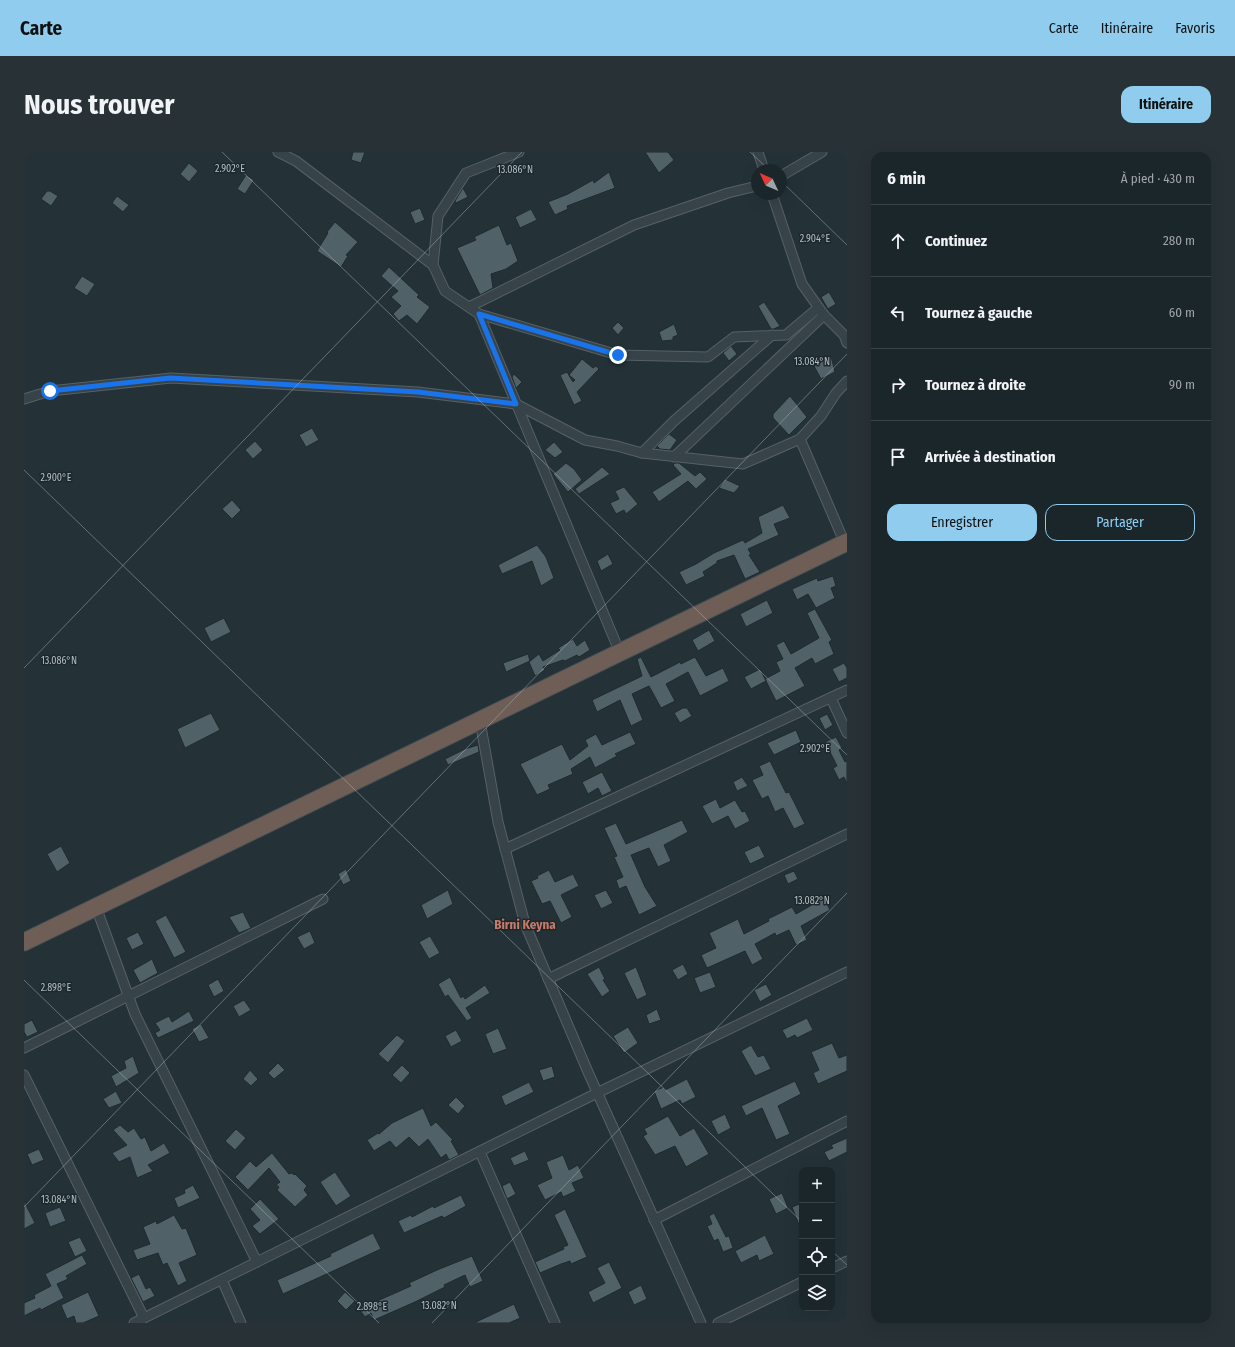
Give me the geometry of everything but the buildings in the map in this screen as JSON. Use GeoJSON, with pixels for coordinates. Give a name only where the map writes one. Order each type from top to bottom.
{"type":"FeatureCollection","features":[{"type":"Feature","properties":{"kind":"highway"},"geometry":{"type":"LineString","coordinates":[[24,942],[846,545]]}},
{"type":"Feature","properties":{"kind":"street"},"geometry":{"type":"LineString","coordinates":[[278,152],[296,161],[433,265],[445,291],[479,314],[618,355],[708,357],[734,337],[772,334],[786,335],[821,311]]}},
{"type":"Feature","properties":{"kind":"street"},"geometry":{"type":"LineString","coordinates":[[433,265],[438,216],[466,173],[519,152]]}},
{"type":"Feature","properties":{"kind":"street"},"geometry":{"type":"LineString","coordinates":[[758,152],[762,164]]}},
{"type":"Feature","properties":{"kind":"street"},"geometry":{"type":"LineString","coordinates":[[787,172],[822,152]]}},
{"type":"Feature","properties":{"kind":"street"},"geometry":{"type":"LineString","coordinates":[[469,307],[634,225],[728,193],[751,187]]}},
{"type":"Feature","properties":{"kind":"street"},"geometry":{"type":"LineString","coordinates":[[774,200],[802,284],[821,311],[844,335],[847,343]]}},
{"type":"Feature","properties":{"kind":"street"},"geometry":{"type":"LineString","coordinates":[[674,458],[821,311]]}},
{"type":"Feature","properties":{"kind":"street"},"geometry":{"type":"LineString","coordinates":[[479,314],[620,653]]}},
{"type":"Feature","properties":{"kind":"street"},"geometry":{"type":"LineString","coordinates":[[642,453],[674,421],[772,334]]}},
{"type":"Feature","properties":{"kind":"street"},"geometry":{"type":"LineString","coordinates":[[24,399],[50,391],[170,378],[418,392],[516,404],[585,440],[617,446],[642,453],[674,458],[743,464],[800,439],[822,416],[836,394],[847,381]]}},
{"type":"Feature","properties":{"kind":"street"},"geometry":{"type":"LineString","coordinates":[[800,439],[846,545]]}},
{"type":"Feature","properties":{"kind":"street"},"geometry":{"type":"LineString","coordinates":[[505,849],[847,690]]}},
{"type":"Feature","properties":{"kind":"street"},"geometry":{"type":"LineString","coordinates":[[830,698],[847,733]]}},
{"type":"Feature","properties":{"kind":"street"},"geometry":{"type":"LineString","coordinates":[[480,721],[498,822],[525,924],[597,1093],[701,1323]]}},
{"type":"Feature","properties":{"kind":"street"},"geometry":{"type":"LineString","coordinates":[[548,978],[847,834]]}},
{"type":"Feature","properties":{"kind":"street"},"geometry":{"type":"LineString","coordinates":[[24,1048],[322,899]]}},
{"type":"Feature","properties":{"kind":"street"},"geometry":{"type":"LineString","coordinates":[[96,907],[128,996],[257,1262]]}},
{"type":"Feature","properties":{"kind":"street"},"geometry":{"type":"LineString","coordinates":[[134,1323],[597,1093],[847,972]]}},
{"type":"Feature","properties":{"kind":"street"},"geometry":{"type":"LineString","coordinates":[[24,1075],[144,1318]]}},
{"type":"Feature","properties":{"kind":"street"},"geometry":{"type":"LineString","coordinates":[[654,1220],[847,1121]]}},
{"type":"Feature","properties":{"kind":"street"},"geometry":{"type":"LineString","coordinates":[[480,1152],[556,1323]]}},
{"type":"Feature","properties":{"kind":"street"},"geometry":{"type":"LineString","coordinates":[[835,1267],[847,1261]]}},
{"type":"Feature","properties":{"kind":"street"},"geometry":{"type":"LineString","coordinates":[[222,1280],[241,1323]]}},
{"type":"Feature","properties":{"kind":"street"},"geometry":{"type":"LineString","coordinates":[[718,1323],[799,1283]]}},
{"type":"Feature","properties":{"kind":"district","name":"Birni Keyna"},"geometry":{"type":"Point","coordinates":[525,924]}},
{"type":"Feature","properties":{"kind":"route"},"geometry":{"type":"LineString","coordinates":[[50,391],[170,378],[418,392],[516,404],[479,314],[618,355]]}}]}
